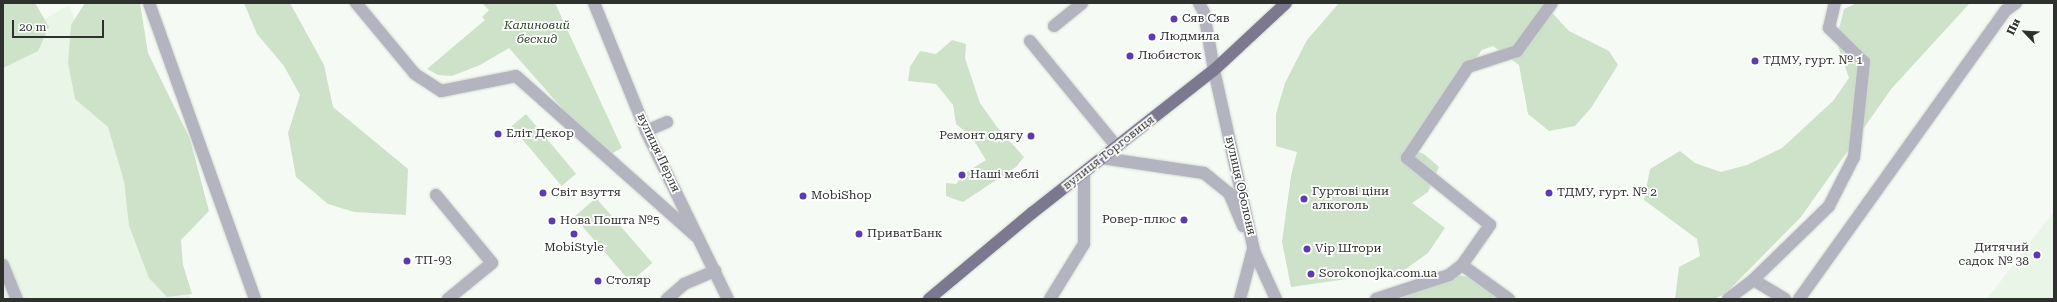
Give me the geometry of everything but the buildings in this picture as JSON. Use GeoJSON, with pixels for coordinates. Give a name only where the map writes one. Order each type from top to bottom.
{"type":"FeatureCollection","features":[{"type":"Feature","properties":{"kind":"main road","name":"вулиця Торговиця"},"geometry":{"type":"LineString","coordinates":[[929,299],[1032,213],[1214,70],[1286,3]]}},
{"type":"Feature","properties":{"kind":"street"},"geometry":{"type":"LineString","coordinates":[[149,3],[255,299]]}},
{"type":"Feature","properties":{"kind":"street"},"geometry":{"type":"LineString","coordinates":[[356,3],[415,74],[440,91],[516,76],[698,238]]}},
{"type":"Feature","properties":{"kind":"street","name":"вулиця Перля"},"geometry":{"type":"LineString","coordinates":[[594,3],[646,131],[728,299]]}},
{"type":"Feature","properties":{"kind":"street"},"geometry":{"type":"LineString","coordinates":[[1054,26],[1082,3]]}},
{"type":"Feature","properties":{"kind":"street","name":"вулиця Оболоня"},"geometry":{"type":"LineString","coordinates":[[1199,3],[1204,13],[1214,70],[1254,250],[1276,299]]}},
{"type":"Feature","properties":{"kind":"street"},"geometry":{"type":"LineString","coordinates":[[1376,299],[1449,275],[1462,265],[1490,225],[1407,158],[1468,67],[1517,51],[1552,3]]}},
{"type":"Feature","properties":{"kind":"street"},"geometry":{"type":"LineString","coordinates":[[1728,299],[1753,280],[1829,206],[1854,157],[1864,62],[1830,28],[1836,3]]}},
{"type":"Feature","properties":{"kind":"street"},"geometry":{"type":"LineString","coordinates":[[1799,299],[2006,10],[2016,3]]}},
{"type":"Feature","properties":{"kind":"street"},"geometry":{"type":"LineString","coordinates":[[1030,41],[1116,147]]}},
{"type":"Feature","properties":{"kind":"street"},"geometry":{"type":"LineString","coordinates":[[646,131],[667,122]]}},
{"type":"Feature","properties":{"kind":"street"},"geometry":{"type":"LineString","coordinates":[[1102,158],[1204,173],[1229,194],[1254,250],[1240,299]]}},
{"type":"Feature","properties":{"kind":"street"},"geometry":{"type":"LineString","coordinates":[[1050,299],[1084,244],[1084,173]]}},
{"type":"Feature","properties":{"kind":"street"},"geometry":{"type":"LineString","coordinates":[[436,195],[492,263],[448,299]]}},
{"type":"Feature","properties":{"kind":"street"},"geometry":{"type":"LineString","coordinates":[[3,265],[17,299]]}},
{"type":"Feature","properties":{"kind":"street"},"geometry":{"type":"LineString","coordinates":[[1462,265],[1509,299]]}},
{"type":"Feature","properties":{"kind":"street"},"geometry":{"type":"LineString","coordinates":[[668,299],[684,284],[715,271]]}},
{"type":"Feature","properties":{"kind":"street"},"geometry":{"type":"LineString","coordinates":[[1753,280],[1785,299]]}},
{"type":"Feature","properties":{"kind":"shaded area"},"geometry":{"type":"Polygon","coordinates":[[[69,5],[191,299],[3,299],[3,43],[69,5]]]}},
{"type":"Feature","properties":{"kind":"shaded area","name":"Дитячий садок № 38"},"geometry":{"type":"Polygon","coordinates":[[[2054,211],[2054,299],[1987,299],[2054,211]]]}},
{"type":"Feature","properties":{"kind":"green space"},"geometry":{"type":"Polygon","coordinates":[[[3,3],[35,3],[49,27],[38,51],[3,68],[3,3]]]}},
{"type":"Feature","properties":{"kind":"green space"},"geometry":{"type":"Polygon","coordinates":[[[85,3],[140,3],[148,53],[190,139],[209,211],[181,240],[183,265],[192,294],[167,297],[149,278],[129,226],[124,181],[108,127],[75,99],[68,63],[71,25],[85,3]]]}},
{"type":"Feature","properties":{"kind":"green space"},"geometry":{"type":"Polygon","coordinates":[[[244,3],[290,3],[324,65],[333,107],[408,169],[406,215],[354,212],[328,204],[296,177],[288,133],[300,95],[284,66],[257,34],[244,3]]]}},
{"type":"Feature","properties":{"kind":"green space","name":"Калиновий бескид"},"geometry":{"type":"Polygon","coordinates":[[[482,3],[555,3],[622,148],[605,157],[509,48],[480,65],[452,76],[438,75],[427,69],[485,20],[482,17],[489,10],[482,3]]]}},
{"type":"Feature","properties":{"kind":"green space"},"geometry":{"type":"Polygon","coordinates":[[[1339,3],[1543,3],[1569,31],[1609,51],[1618,65],[1591,108],[1575,126],[1549,131],[1528,114],[1519,65],[1493,46],[1482,50],[1410,149],[1424,154],[1439,167],[1428,192],[1412,203],[1445,228],[1428,253],[1403,271],[1291,287],[1282,242],[1291,176],[1297,152],[1276,146],[1276,114],[1285,83],[1307,40],[1339,3]]]}},
{"type":"Feature","properties":{"kind":"green space"},"geometry":{"type":"Polygon","coordinates":[[[1857,3],[1970,3],[1892,88],[1801,217],[1725,294],[1714,299],[1675,299],[1679,267],[1700,256],[1697,239],[1644,200],[1650,169],[1680,151],[1695,163],[1721,172],[1747,165],[1782,148],[1833,101],[1849,78],[1836,40],[1844,9],[1857,3]]]}},
{"type":"Feature","properties":{"kind":"green space"},"geometry":{"type":"Polygon","coordinates":[[[952,40],[966,44],[965,58],[980,103],[997,127],[1024,157],[1016,167],[963,202],[946,196],[946,183],[956,184],[965,173],[986,160],[971,136],[956,124],[953,105],[936,84],[908,81],[910,67],[920,51],[936,54],[952,40]]]}},
{"type":"Feature","properties":{"kind":"green space"},"geometry":{"type":"Polygon","coordinates":[[[526,114],[576,174],[562,186],[511,126],[526,114]]]}},
{"type":"Feature","properties":{"kind":"green space"},"geometry":{"type":"Polygon","coordinates":[[[596,198],[652,263],[631,282],[574,217],[596,198]]]}},
{"type":"Feature","properties":{"kind":"green space"},"geometry":{"type":"Polygon","coordinates":[[[1433,271],[1469,277],[1497,293],[1499,299],[1402,299],[1415,279],[1433,271]]]}},
{"type":"Feature","properties":{"kind":"place","name":"Сяв Сяв"},"geometry":{"type":"Point","coordinates":[1174,19]}},
{"type":"Feature","properties":{"kind":"place","name":"Людмила"},"geometry":{"type":"Point","coordinates":[1152,37]}},
{"type":"Feature","properties":{"kind":"place","name":"Любисток"},"geometry":{"type":"Point","coordinates":[1130,56]}},
{"type":"Feature","properties":{"kind":"place","name":"ТДМУ, гурт. № 1"},"geometry":{"type":"Point","coordinates":[1755,61]}},
{"type":"Feature","properties":{"kind":"place","name":"Еліт Декор"},"geometry":{"type":"Point","coordinates":[498,134]}},
{"type":"Feature","properties":{"kind":"place","name":"Ремонт одягу"},"geometry":{"type":"Point","coordinates":[1031,136]}},
{"type":"Feature","properties":{"kind":"place","name":"Наші меблі"},"geometry":{"type":"Point","coordinates":[962,175]}},
{"type":"Feature","properties":{"kind":"place","name":"Світ взуття"},"geometry":{"type":"Point","coordinates":[543,193]}},
{"type":"Feature","properties":{"kind":"place","name":"ТДМУ, гурт. № 2"},"geometry":{"type":"Point","coordinates":[1549,193]}},
{"type":"Feature","properties":{"kind":"place","name":"MobiShop"},"geometry":{"type":"Point","coordinates":[803,196]}},
{"type":"Feature","properties":{"kind":"place","name":"Гуртові ціни алкоголь"},"geometry":{"type":"Point","coordinates":[1304,199]}},
{"type":"Feature","properties":{"kind":"place","name":"Ровер-плюс"},"geometry":{"type":"Point","coordinates":[1184,220]}},
{"type":"Feature","properties":{"kind":"place","name":"Нова Пошта №5"},"geometry":{"type":"Point","coordinates":[552,221]}},
{"type":"Feature","properties":{"kind":"place","name":"MobiStyle"},"geometry":{"type":"Point","coordinates":[574,234]}},
{"type":"Feature","properties":{"kind":"place","name":"ПриватБанк"},"geometry":{"type":"Point","coordinates":[859,234]}},
{"type":"Feature","properties":{"kind":"place","name":"Vip Штори"},"geometry":{"type":"Point","coordinates":[1307,249]}},
{"type":"Feature","properties":{"kind":"place","name":"Дитячий садок № 38"},"geometry":{"type":"Point","coordinates":[2037,255]}},
{"type":"Feature","properties":{"kind":"place","name":"ТП-93"},"geometry":{"type":"Point","coordinates":[407,261]}},
{"type":"Feature","properties":{"kind":"place","name":"Sorokonojka.com.ua"},"geometry":{"type":"Point","coordinates":[1311,274]}},
{"type":"Feature","properties":{"kind":"place","name":"Столяр"},"geometry":{"type":"Point","coordinates":[598,281]}}]}
